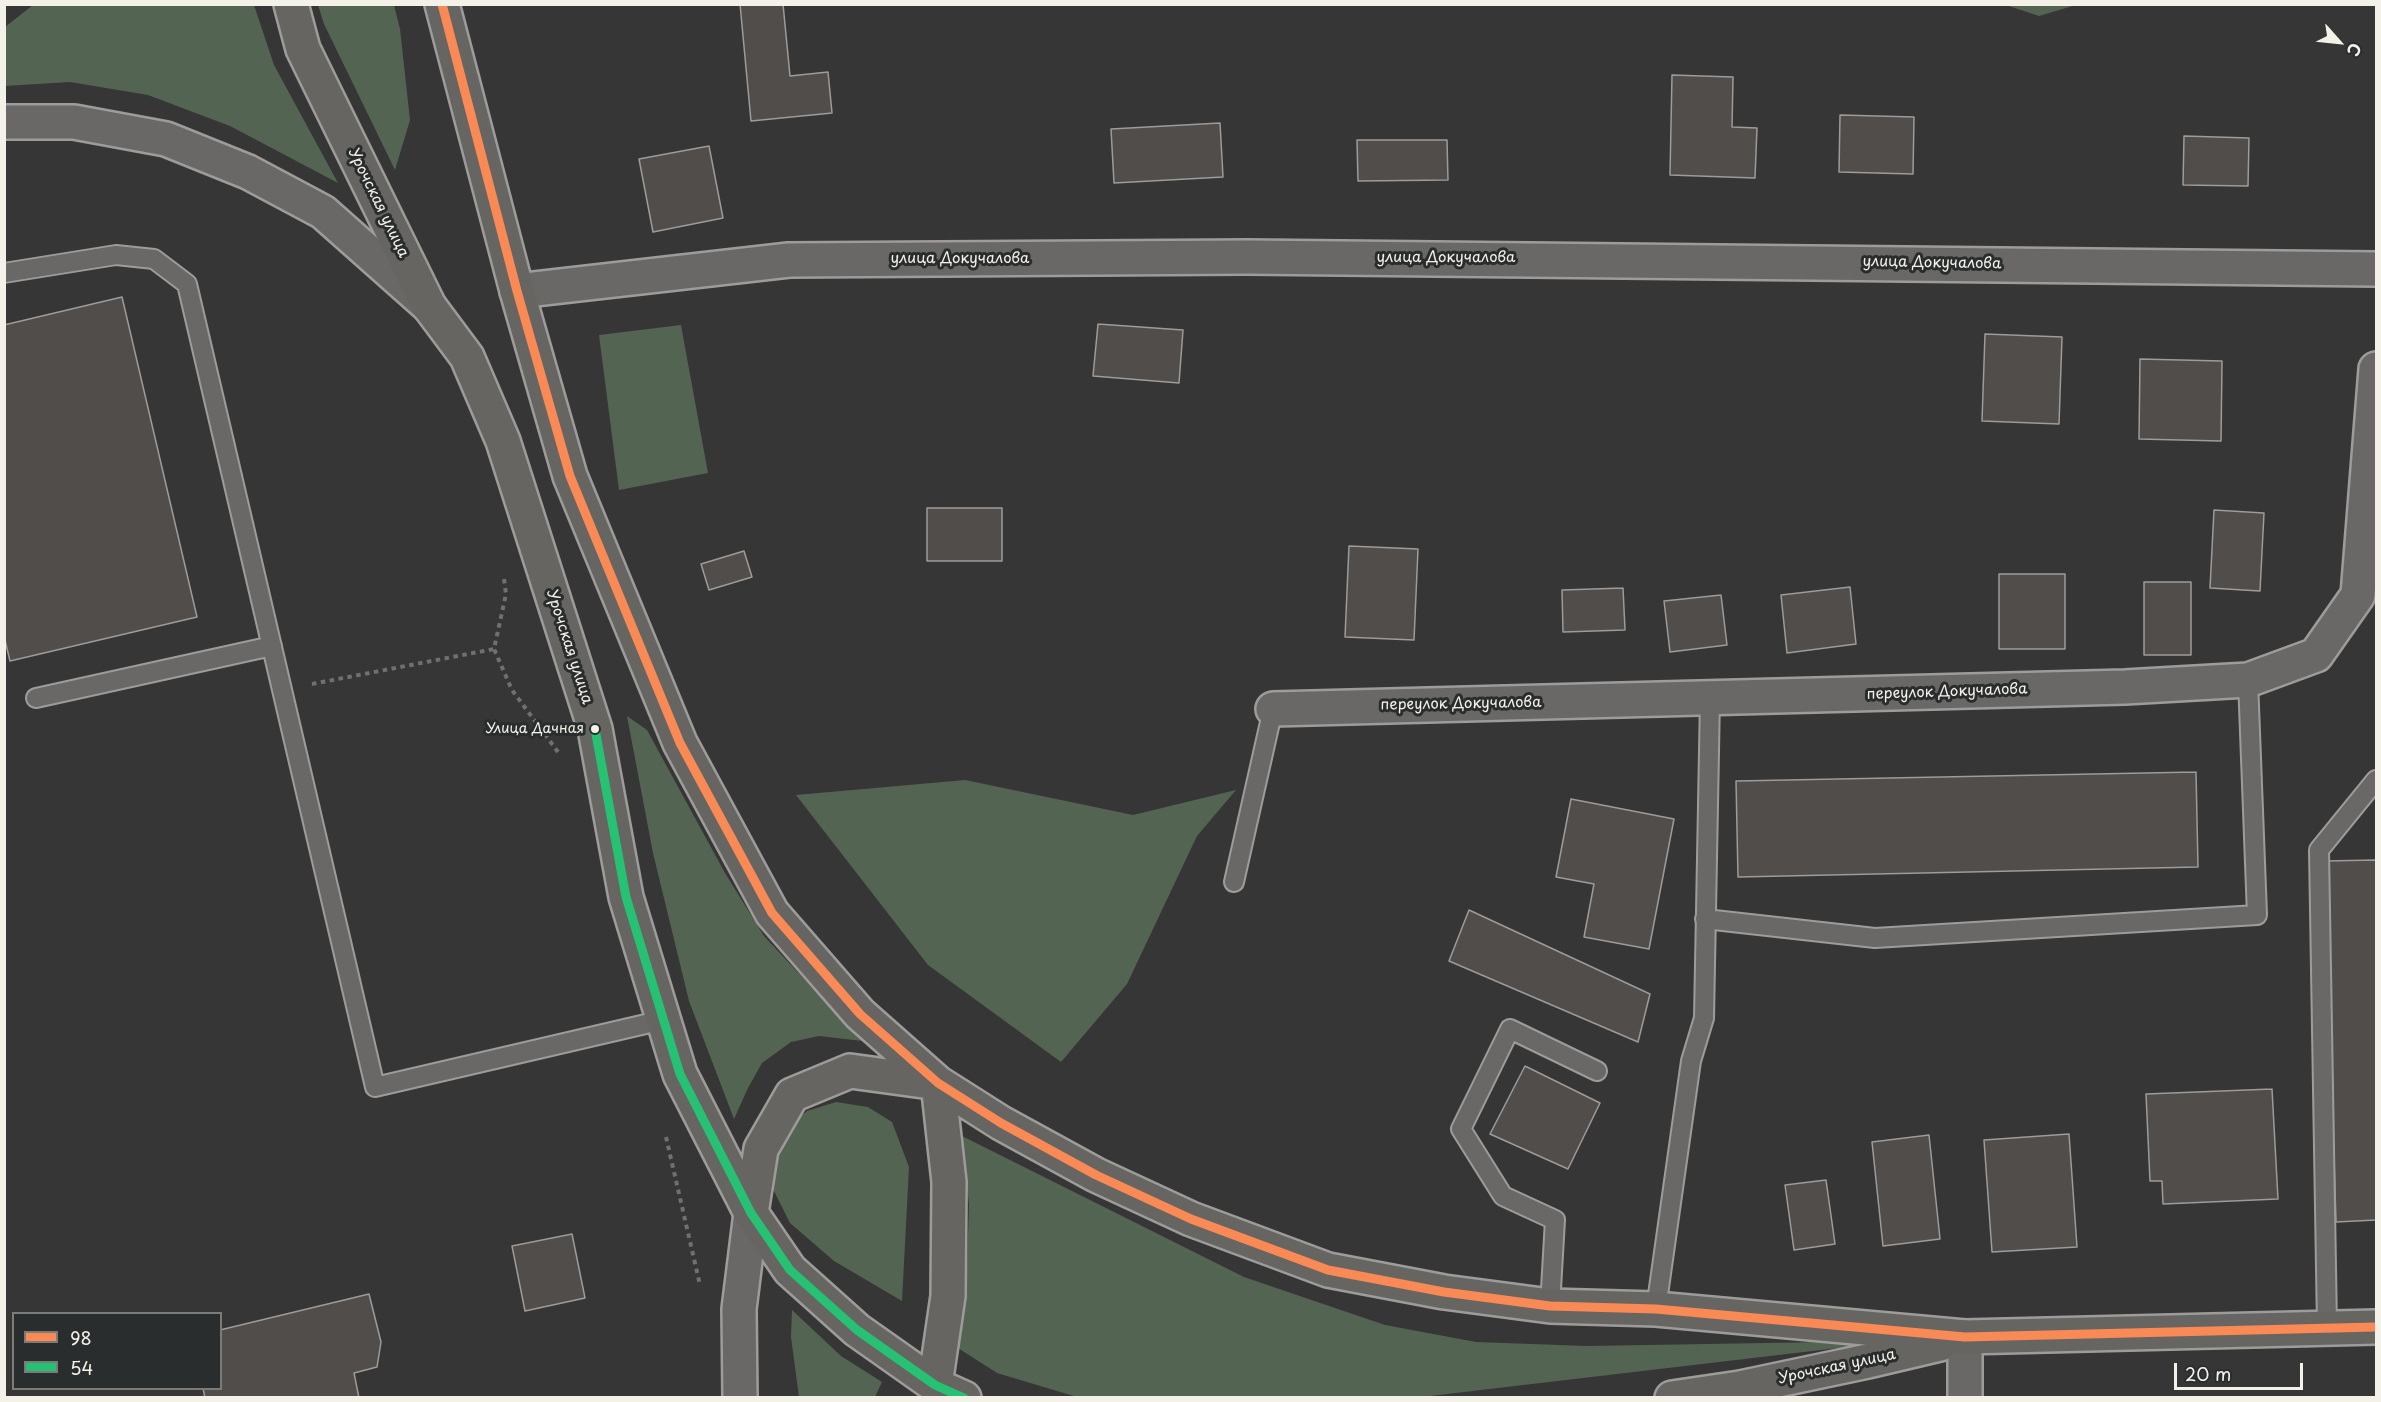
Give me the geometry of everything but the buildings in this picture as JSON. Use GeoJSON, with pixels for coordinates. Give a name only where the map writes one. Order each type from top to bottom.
{"type":"FeatureCollection","features":[{"type":"Feature","properties":{"kind":"main road","name":"Урочская улица"},"geometry":{"type":"LineString","coordinates":[[291,4],[303,49],[429,306],[467,357],[506,452],[596,729],[626,897],[680,1074],[750,1213],[790,1270],[858,1330],[943,1393]]}},
{"type":"Feature","properties":{"kind":"main road","name":"Урочская улица"},"geometry":{"type":"LineString","coordinates":[[442,4],[517,291],[570,476],[680,743],[772,914],[860,1014],[938,1083],[1001,1123],[1096,1175],[1191,1219],[1328,1270],[1444,1292],[1550,1306],[1656,1310],[1965,1337],[2376,1327]]}},
{"type":"Feature","properties":{"kind":"main road"},"geometry":{"type":"LineString","coordinates":[[750,1213],[761,1149],[792,1095],[850,1071],[938,1083],[949,1182],[948,1284],[943,1393]]}},
{"type":"Feature","properties":{"kind":"main road","name":"Урочская улица"},"geometry":{"type":"LineString","coordinates":[[1672,1398],[1740,1388],[1868,1361],[1965,1337]]}},
{"type":"Feature","properties":{"kind":"street"},"geometry":{"type":"LineString","coordinates":[[4,122],[74,122],[166,139],[248,172],[323,212],[429,306]]}},
{"type":"Feature","properties":{"kind":"street","name":"улица Докучалова"},"geometry":{"type":"LineString","coordinates":[[517,291],[789,260],[1259,257],[2376,269]]}},
{"type":"Feature","properties":{"kind":"street","name":"переулок Докучалова"},"geometry":{"type":"LineString","coordinates":[[1273,709],[2126,687],[2248,680],[2316,655],[2358,595],[2376,369]]}},
{"type":"Feature","properties":{"kind":"street"},"geometry":{"type":"LineString","coordinates":[[740,1398],[739,1309],[750,1213]]}},
{"type":"Feature","properties":{"kind":"street"},"geometry":{"type":"LineString","coordinates":[[1965,1337],[1965,1398]]}},
{"type":"Feature","properties":{"kind":"lane"},"geometry":{"type":"LineString","coordinates":[[4,273],[116,255],[154,259],[187,284],[375,1087],[663,1020]]}},
{"type":"Feature","properties":{"kind":"lane"},"geometry":{"type":"LineString","coordinates":[[36,698],[272,646]]}},
{"type":"Feature","properties":{"kind":"lane"},"geometry":{"type":"LineString","coordinates":[[1705,919],[1875,938],[2257,915],[2248,680]]}},
{"type":"Feature","properties":{"kind":"lane"},"geometry":{"type":"LineString","coordinates":[[1656,1310],[1691,1061],[1704,1018],[1710,698]]}},
{"type":"Feature","properties":{"kind":"lane"},"geometry":{"type":"LineString","coordinates":[[1234,882],[1273,709]]}},
{"type":"Feature","properties":{"kind":"lane"},"geometry":{"type":"LineString","coordinates":[[2327,1327],[2319,850],[2376,780]]}},
{"type":"Feature","properties":{"kind":"lane"},"geometry":{"type":"LineString","coordinates":[[1550,1306],[1555,1220],[1503,1196],[1461,1129],[1510,1029],[1597,1071]]}},
{"type":"Feature","properties":{"kind":"path"},"geometry":{"type":"LineString","coordinates":[[282,690],[494,649],[506,594],[503,572]]}},
{"type":"Feature","properties":{"kind":"green space"},"geometry":{"type":"Polygon","coordinates":[[[33,5],[254,5],[274,65],[338,183],[230,126],[148,95],[70,82],[5,86],[5,27],[33,5]]]}},
{"type":"Feature","properties":{"kind":"green space"},"geometry":{"type":"Polygon","coordinates":[[[318,5],[394,5],[400,29],[410,120],[395,170],[324,24],[318,5]]]}},
{"type":"Feature","properties":{"kind":"green space"},"geometry":{"type":"Polygon","coordinates":[[[2006,5],[2076,5],[2039,16],[2006,5]]]}},
{"type":"Feature","properties":{"kind":"green space"},"geometry":{"type":"Polygon","coordinates":[[[681,325],[708,473],[619,490],[599,335],[681,325]]]}},
{"type":"Feature","properties":{"kind":"green space"},"geometry":{"type":"Polygon","coordinates":[[[627,716],[647,730],[725,873],[764,936],[862,1041],[819,1036],[791,1042],[762,1063],[734,1119],[689,1001],[653,853],[627,716]]]}},
{"type":"Feature","properties":{"kind":"green space"},"geometry":{"type":"Polygon","coordinates":[[[965,780],[1133,815],[1236,790],[1197,836],[1127,984],[1061,1062],[928,965],[796,795],[965,780]]]}},
{"type":"Feature","properties":{"kind":"green space"},"geometry":{"type":"Polygon","coordinates":[[[836,1102],[868,1107],[892,1122],[909,1167],[902,1301],[834,1261],[790,1223],[772,1187],[768,1157],[783,1130],[807,1111],[836,1102]]]}},
{"type":"Feature","properties":{"kind":"green space"},"geometry":{"type":"Polygon","coordinates":[[[962,1136],[1244,1277],[1385,1325],[1476,1342],[1587,1346],[1825,1342],[1855,1346],[1413,1398],[1077,1397],[997,1373],[958,1348],[967,1267],[969,1205],[962,1136]]]}},
{"type":"Feature","properties":{"kind":"green space"},"geometry":{"type":"Polygon","coordinates":[[[792,1310],[841,1356],[882,1382],[875,1397],[799,1397],[791,1337],[792,1310]]]}},
{"type":"Feature","properties":{"kind":"transit line","name":"98"},"geometry":{"type":"LineString","coordinates":[[442,4],[517,291],[570,476],[680,743],[772,913],[860,1014],[938,1083],[1001,1123],[1096,1175],[1191,1219],[1328,1270],[1444,1292],[1550,1306],[1656,1309],[1965,1337],[2376,1327]]}},
{"type":"Feature","properties":{"kind":"transit line","name":"54"},"geometry":{"type":"LineString","coordinates":[[595,729],[626,897],[680,1074],[751,1213],[790,1270],[857,1330],[935,1385],[964,1398]]}},
{"type":"Feature","properties":{"kind":"place","name":"Улица Дачная"},"geometry":{"type":"Point","coordinates":[595,729]}}]}
